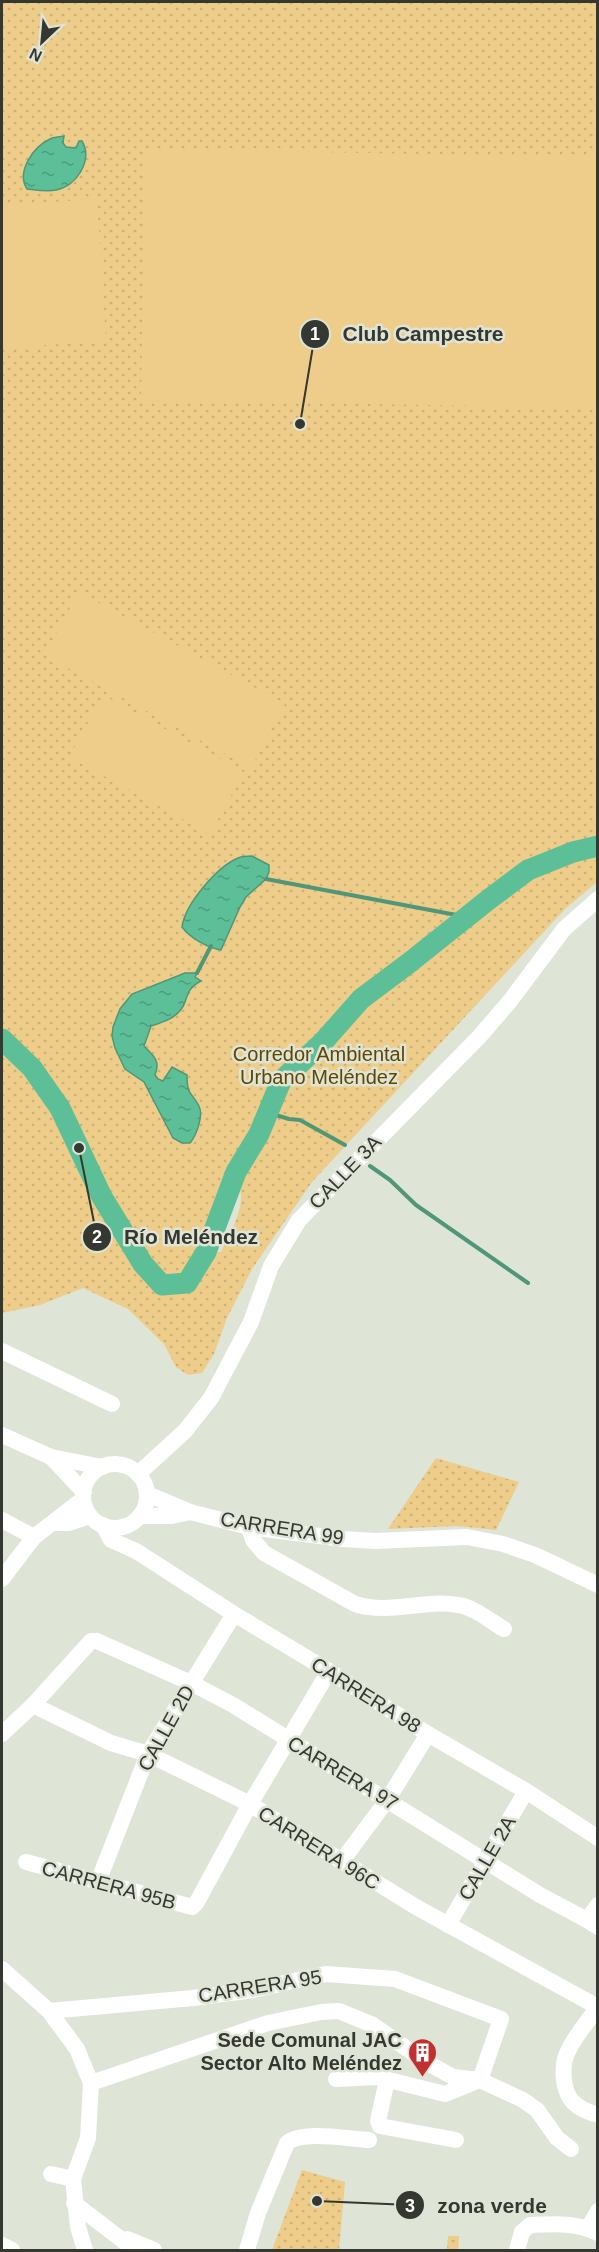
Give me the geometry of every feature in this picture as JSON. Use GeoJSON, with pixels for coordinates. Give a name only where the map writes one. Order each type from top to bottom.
{"type":"FeatureCollection","features":[{"type":"Feature","properties":{"kind":"street","name":"CALLE 3A"},"geometry":{"type":"LineString","coordinates":[[138,1474],[185,1431],[211,1398],[251,1322],[271,1266],[299,1220],[479,1037],[564,929],[597,898]]}},
{"type":"Feature","properties":{"kind":"street"},"geometry":{"type":"LineString","coordinates":[[2,1351],[112,1404]]}},
{"type":"Feature","properties":{"kind":"street"},"geometry":{"type":"LineString","coordinates":[[2,1435],[51,1457],[102,1467],[121,1465],[138,1474],[144,1484],[147,1494],[146,1505],[134,1520],[113,1528],[97,1521],[54,1523]]}},
{"type":"Feature","properties":{"kind":"street"},"geometry":{"type":"LineString","coordinates":[[51,1457],[83,1495],[97,1521]]}},
{"type":"Feature","properties":{"kind":"street"},"geometry":{"type":"LineString","coordinates":[[2,1579],[34,1537],[54,1523],[83,1495],[88,1479],[102,1467]]}},
{"type":"Feature","properties":{"kind":"street","name":"CARRERA 99"},"geometry":{"type":"LineString","coordinates":[[147,1494],[190,1512],[249,1527],[344,1539],[375,1541],[467,1537],[503,1544],[535,1555],[597,1585]]}},
{"type":"Feature","properties":{"kind":"street","name":"CARRERA 99"},"geometry":{"type":"LineString","coordinates":[[134,1520],[190,1512]]}},
{"type":"Feature","properties":{"kind":"street"},"geometry":{"type":"LineString","coordinates":[[2,1520],[34,1537]]}},
{"type":"Feature","properties":{"kind":"street"},"geometry":{"type":"LineString","coordinates":[[134,1520],[136,1551]]}},
{"type":"Feature","properties":{"kind":"street","name":"CARRERA 98"},"geometry":{"type":"LineString","coordinates":[[97,1521],[111,1540],[136,1551],[428,1734],[526,1791],[597,1838]]}},
{"type":"Feature","properties":{"kind":"street"},"geometry":{"type":"LineString","coordinates":[[249,1527],[253,1540],[264,1553],[356,1604],[371,1609],[430,1603],[460,1605],[504,1629]]}},
{"type":"Feature","properties":{"kind":"street","name":"CALLE 2D"},"geometry":{"type":"LineString","coordinates":[[98,1882],[148,1754],[234,1614]]}},
{"type":"Feature","properties":{"kind":"street","name":"CARRERA 97"},"geometry":{"type":"LineString","coordinates":[[33,1705],[92,1641],[97,1641],[191,1683],[233,1705],[540,1895],[592,1923]]}},
{"type":"Feature","properties":{"kind":"street"},"geometry":{"type":"LineString","coordinates":[[250,1804],[329,1671]]}},
{"type":"Feature","properties":{"kind":"street"},"geometry":{"type":"LineString","coordinates":[[2,1734],[33,1705]]}},
{"type":"Feature","properties":{"kind":"street","name":"CARRERA 96C"},"geometry":{"type":"LineString","coordinates":[[33,1705],[111,1743],[148,1754],[250,1804],[341,1862],[448,1925],[597,2007]]}},
{"type":"Feature","properties":{"kind":"street"},"geometry":{"type":"LineString","coordinates":[[341,1862],[388,1799],[428,1734]]}},
{"type":"Feature","properties":{"kind":"street","name":"CALLE 2A"},"geometry":{"type":"LineString","coordinates":[[448,1925],[526,1791]]}},
{"type":"Feature","properties":{"kind":"street","name":"CARRERA 95B"},"geometry":{"type":"LineString","coordinates":[[26,1862],[192,1907],[197,1902],[250,1804]]}},
{"type":"Feature","properties":{"kind":"street"},"geometry":{"type":"LineString","coordinates":[[592,1923],[597,1905]]}},
{"type":"Feature","properties":{"kind":"street"},"geometry":{"type":"LineString","coordinates":[[2,1969],[49,2011],[77,2049],[92,2083],[88,2138],[73,2178],[74,2203],[85,2250]]}},
{"type":"Feature","properties":{"kind":"street","name":"CARRERA 95"},"geometry":{"type":"LineString","coordinates":[[49,2011],[254,1990],[326,1974],[395,1979],[501,2019],[480,2080]]}},
{"type":"Feature","properties":{"kind":"street"},"geometry":{"type":"LineString","coordinates":[[597,2007],[568,2051],[563,2066],[565,2086],[572,2101],[584,2110],[597,2115]]}},
{"type":"Feature","properties":{"kind":"street"},"geometry":{"type":"LineString","coordinates":[[92,2083],[268,2023],[321,2012],[339,2012],[374,2025],[426,2062],[453,2077],[480,2080],[523,2100],[537,2110],[557,2138],[571,2149]]}},
{"type":"Feature","properties":{"kind":"street"},"geometry":{"type":"LineString","coordinates":[[336,2079],[377,2077],[445,2094],[480,2080]]}},
{"type":"Feature","properties":{"kind":"street"},"geometry":{"type":"LineString","coordinates":[[387,2080],[378,2121],[380,2126],[456,2140]]}},
{"type":"Feature","properties":{"kind":"street"},"geometry":{"type":"LineString","coordinates":[[247,2250],[258,2213],[286,2143],[293,2138],[304,2136],[369,2140]]}},
{"type":"Feature","properties":{"kind":"street"},"geometry":{"type":"LineString","coordinates":[[51,2174],[73,2178]]}},
{"type":"Feature","properties":{"kind":"street"},"geometry":{"type":"LineString","coordinates":[[74,2203],[135,2250]]}},
{"type":"Feature","properties":{"kind":"street"},"geometry":{"type":"LineString","coordinates":[[517,2250],[522,2232],[530,2224],[567,2224],[593,2230],[597,2211]]}},
{"type":"Feature","properties":{"kind":"street"},"geometry":{"type":"LineString","coordinates":[[112,2233],[154,2250]]}},
{"type":"Feature","properties":{"kind":"street"},"geometry":{"type":"LineString","coordinates":[[2,2245],[12,2250]]}},
{"type":"Feature","properties":{"kind":"green space","name":"Corredor Ambiental Urbano Meléndez"},"geometry":{"type":"Polygon","coordinates":[[[2,2],[597,2],[597,882],[565,909],[312,1182],[252,1269],[227,1318],[214,1354],[202,1373],[188,1375],[176,1367],[164,1344],[128,1309],[83,1288],[40,1305],[2,1313],[2,2]],[[234,1177],[207,1252],[221,1252],[230,1234],[240,1204],[239,1185],[234,1177]]]}},
{"type":"Feature","properties":{"kind":"green space"},"geometry":{"type":"Polygon","coordinates":[[[145,149],[597,157],[597,408],[141,400],[145,149]]]}},
{"type":"Feature","properties":{"kind":"green space"},"geometry":{"type":"Polygon","coordinates":[[[97,199],[106,341],[2,348],[2,205],[97,199]]]}},
{"type":"Feature","properties":{"kind":"green space"},"geometry":{"type":"Polygon","coordinates":[[[79,592],[285,704],[251,768],[44,655],[79,592]]]}},
{"type":"Feature","properties":{"kind":"green space"},"geometry":{"type":"Polygon","coordinates":[[[103,695],[244,772],[210,834],[69,757],[103,695]]]}},
{"type":"Feature","properties":{"kind":"green space"},"geometry":{"type":"Polygon","coordinates":[[[436,1458],[519,1482],[496,1530],[458,1526],[388,1529],[436,1458]]]}},
{"type":"Feature","properties":{"kind":"green space"},"geometry":{"type":"Polygon","coordinates":[[[302,2170],[345,2182],[339,2250],[272,2250],[302,2170]]]}},
{"type":"Feature","properties":{"kind":"green space"},"geometry":{"type":"Polygon","coordinates":[[[448,2236],[459,2236],[458,2250],[447,2250],[448,2236]]]}},
{"type":"Feature","properties":{"kind":"water"},"geometry":{"type":"Polygon","coordinates":[[[64,136],[63,143],[66,147],[76,148],[79,141],[82,141],[86,156],[81,171],[64,188],[49,191],[27,189],[24,182],[25,168],[32,154],[50,139],[64,136]]]}},
{"type":"Feature","properties":{"kind":"water"},"geometry":{"type":"Polygon","coordinates":[[[252,856],[269,865],[269,872],[266,879],[246,897],[221,950],[194,939],[182,927],[195,897],[221,869],[241,857],[252,856]]]}},
{"type":"Feature","properties":{"kind":"water"},"geometry":{"type":"Polygon","coordinates":[[[185,973],[197,973],[195,977],[201,981],[190,990],[179,1012],[166,1021],[151,1026],[144,1046],[157,1062],[155,1075],[158,1079],[163,1081],[172,1067],[187,1075],[189,1090],[199,1106],[201,1115],[197,1131],[190,1143],[182,1143],[173,1138],[144,1082],[125,1069],[112,1036],[120,1009],[132,994],[185,973]]]}},
{"type":"Feature","properties":{"kind":"waterway"},"geometry":{"type":"LineString","coordinates":[[2,1039],[32,1068],[60,1108],[102,1197],[143,1264],[162,1285],[187,1283],[206,1252],[236,1172],[259,1134],[281,1081],[323,1042],[361,999],[528,870],[573,852],[598,846]]}},
{"type":"Feature","properties":{"kind":"waterway"},"geometry":{"type":"LineString","coordinates":[[266,879],[467,917]]}},
{"type":"Feature","properties":{"kind":"waterway"},"geometry":{"type":"LineString","coordinates":[[197,973],[211,946]]}},
{"type":"Feature","properties":{"kind":"waterway"},"geometry":{"type":"LineString","coordinates":[[269,1113],[300,1120],[345,1145]]}},
{"type":"Feature","properties":{"kind":"waterway"},"geometry":{"type":"LineString","coordinates":[[370,1166],[390,1180],[416,1205],[528,1283]]}},
{"type":"Feature","properties":{"kind":"place","name":"Club Campestre"},"geometry":{"type":"Point","coordinates":[300,424]}},
{"type":"Feature","properties":{"kind":"place","name":"Río Meléndez"},"geometry":{"type":"Point","coordinates":[79,1148]}},
{"type":"Feature","properties":{"kind":"place","name":"Sede Comunal JAC Sector Alto Meléndez"},"geometry":{"type":"Point","coordinates":[423,2078]}},
{"type":"Feature","properties":{"kind":"place","name":"zona verde"},"geometry":{"type":"Point","coordinates":[317,2201]}}]}
